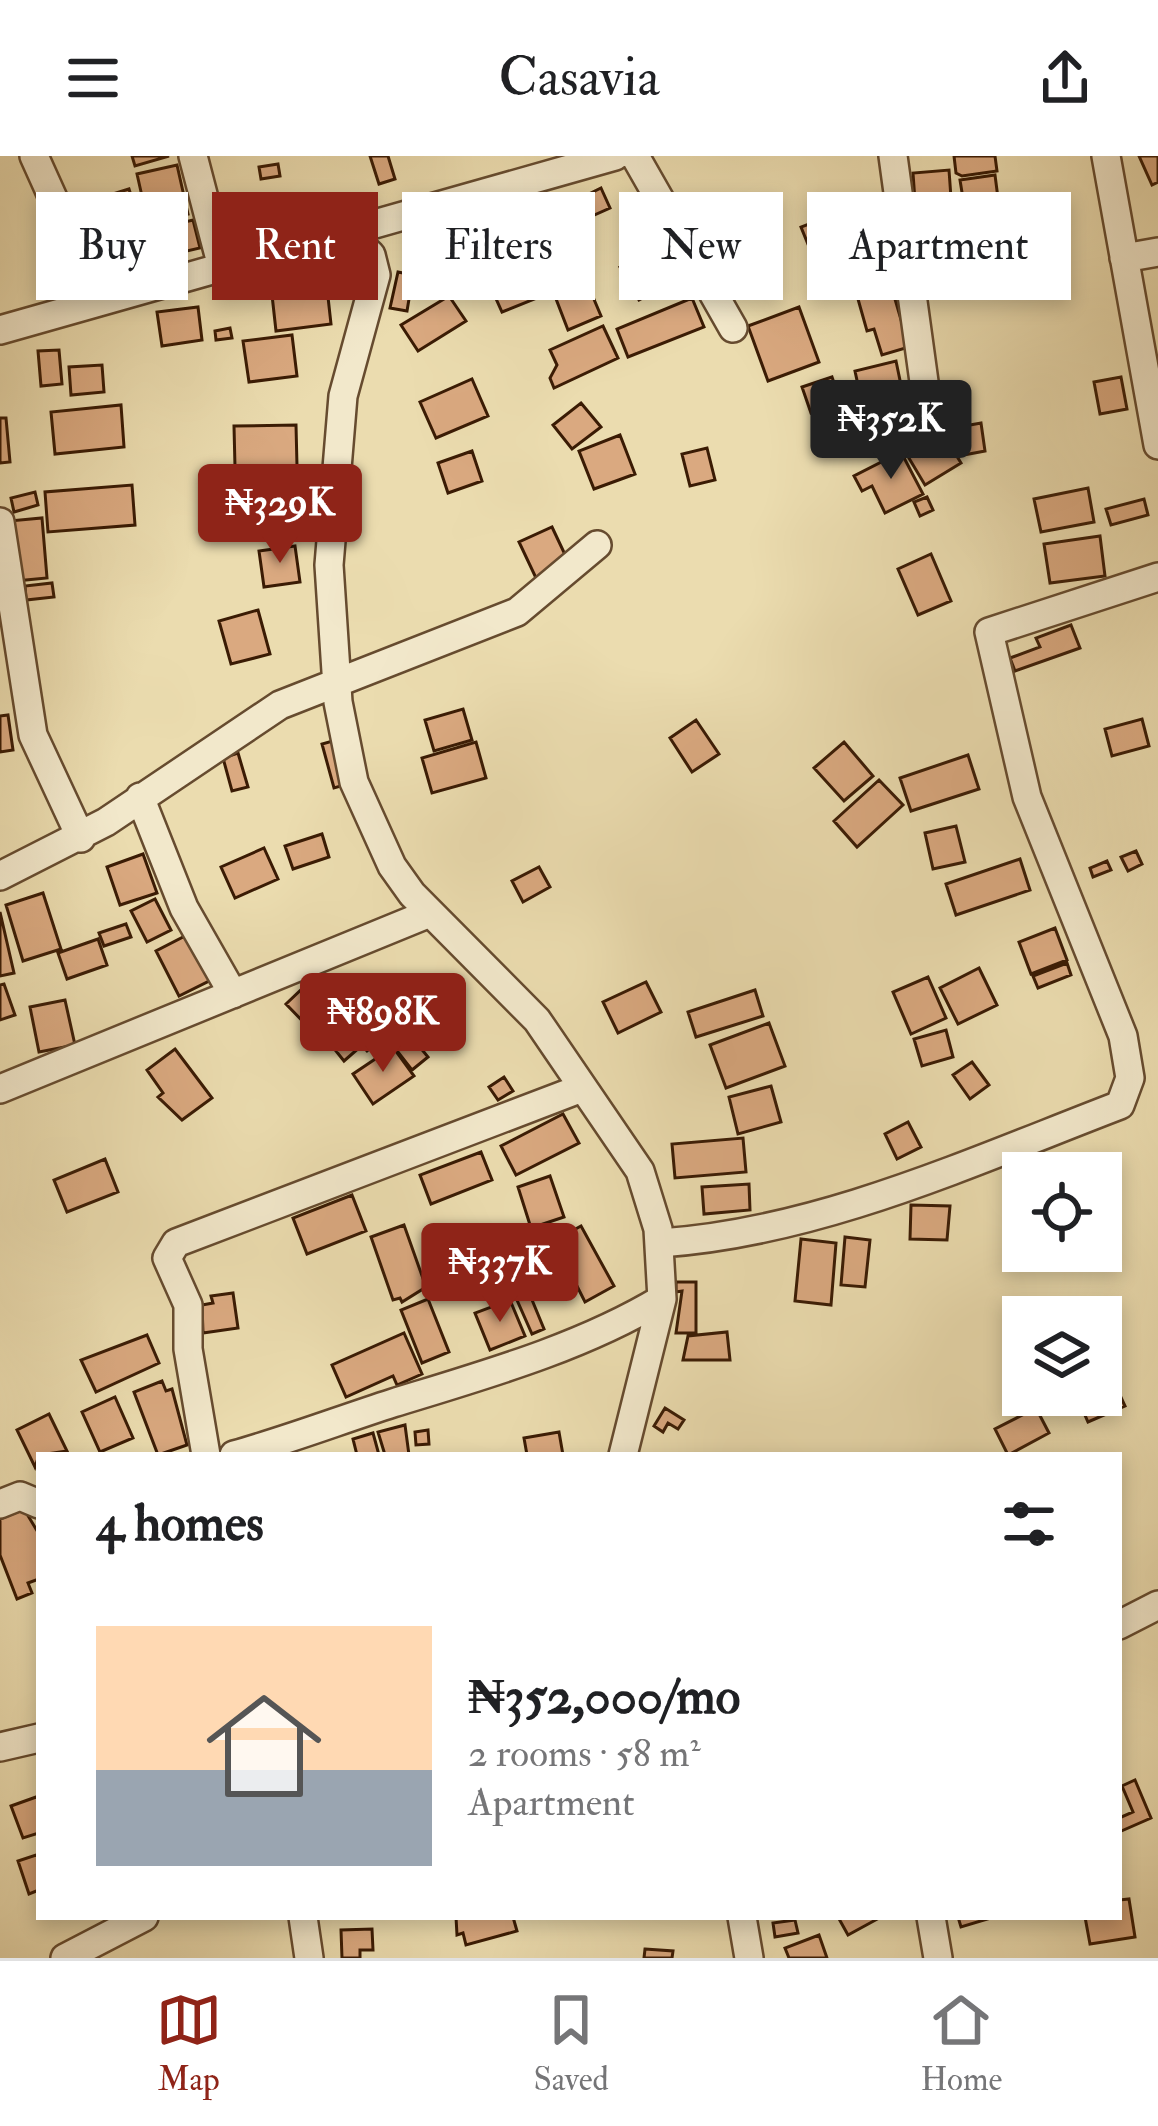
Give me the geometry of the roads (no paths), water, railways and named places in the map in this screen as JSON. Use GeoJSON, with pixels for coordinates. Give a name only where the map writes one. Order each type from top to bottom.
{"type":"FeatureCollection","features":[{"type":"Feature","properties":{"kind":"street"},"geometry":{"type":"LineString","coordinates":[[34,156],[50,192]]}},
{"type":"Feature","properties":{"kind":"street"},"geometry":{"type":"LineString","coordinates":[[193,156],[212,229]]}},
{"type":"Feature","properties":{"kind":"street"},"geometry":{"type":"LineString","coordinates":[[378,222],[615,156]]}},
{"type":"Feature","properties":{"kind":"street"},"geometry":{"type":"LineString","coordinates":[[635,156],[733,328]]}},
{"type":"Feature","properties":{"kind":"street"},"geometry":{"type":"LineString","coordinates":[[893,156],[925,389]]}},
{"type":"Feature","properties":{"kind":"street"},"geometry":{"type":"LineString","coordinates":[[1106,156],[1158,445]]}},
{"type":"Feature","properties":{"kind":"street"},"geometry":{"type":"LineString","coordinates":[[378,238],[386,219]]}},
{"type":"Feature","properties":{"kind":"street"},"geometry":{"type":"LineString","coordinates":[[1124,258],[1158,252]]}},
{"type":"Feature","properties":{"kind":"street"},"geometry":{"type":"LineString","coordinates":[[0,330],[103,300]]}},
{"type":"Feature","properties":{"kind":"street"},"geometry":{"type":"LineString","coordinates":[[369,300],[343,396],[328,565],[338,679],[354,782],[392,866],[430,913],[537,1020],[640,1171],[661,1243],[662,1299],[623,1452]]}},
{"type":"Feature","properties":{"kind":"street"},"geometry":{"type":"LineString","coordinates":[[0,522],[32,736],[81,838]]}},
{"type":"Feature","properties":{"kind":"street"},"geometry":{"type":"LineString","coordinates":[[0,876],[81,838],[280,705],[517,612],[556,585],[597,545]]}},
{"type":"Feature","properties":{"kind":"street"},"geometry":{"type":"LineString","coordinates":[[661,1243],[735,1238],[858,1202],[1120,1106],[1130,1078],[1123,1036],[1027,797],[989,632],[1158,578]]}},
{"type":"Feature","properties":{"kind":"street"},"geometry":{"type":"LineString","coordinates":[[140,797],[184,908],[233,994]]}},
{"type":"Feature","properties":{"kind":"street"},"geometry":{"type":"LineString","coordinates":[[0,1089],[430,913]]}},
{"type":"Feature","properties":{"kind":"street"},"geometry":{"type":"LineString","coordinates":[[205,1452],[188,1349],[188,1305],[166,1258],[176,1243],[582,1088]]}},
{"type":"Feature","properties":{"kind":"street"},"geometry":{"type":"LineString","coordinates":[[246,1452],[297,1439],[537,1355],[626,1322],[662,1299]]}},
{"type":"Feature","properties":{"kind":"street"},"geometry":{"type":"LineString","coordinates":[[0,1504],[20,1496],[36,1503]]}},
{"type":"Feature","properties":{"kind":"street"},"geometry":{"type":"LineString","coordinates":[[1122,1623],[1158,1605]]}},
{"type":"Feature","properties":{"kind":"street"},"geometry":{"type":"LineString","coordinates":[[0,1747],[36,1739]]}},
{"type":"Feature","properties":{"kind":"street"},"geometry":{"type":"LineString","coordinates":[[65,1958],[138,1920]]}},
{"type":"Feature","properties":{"kind":"street"},"geometry":{"type":"LineString","coordinates":[[303,1920],[309,1958]]}},
{"type":"Feature","properties":{"kind":"street"},"geometry":{"type":"LineString","coordinates":[[743,1920],[749,1958]]}},
{"type":"Feature","properties":{"kind":"street"},"geometry":{"type":"LineString","coordinates":[[932,1920],[938,1958]]}}]}
